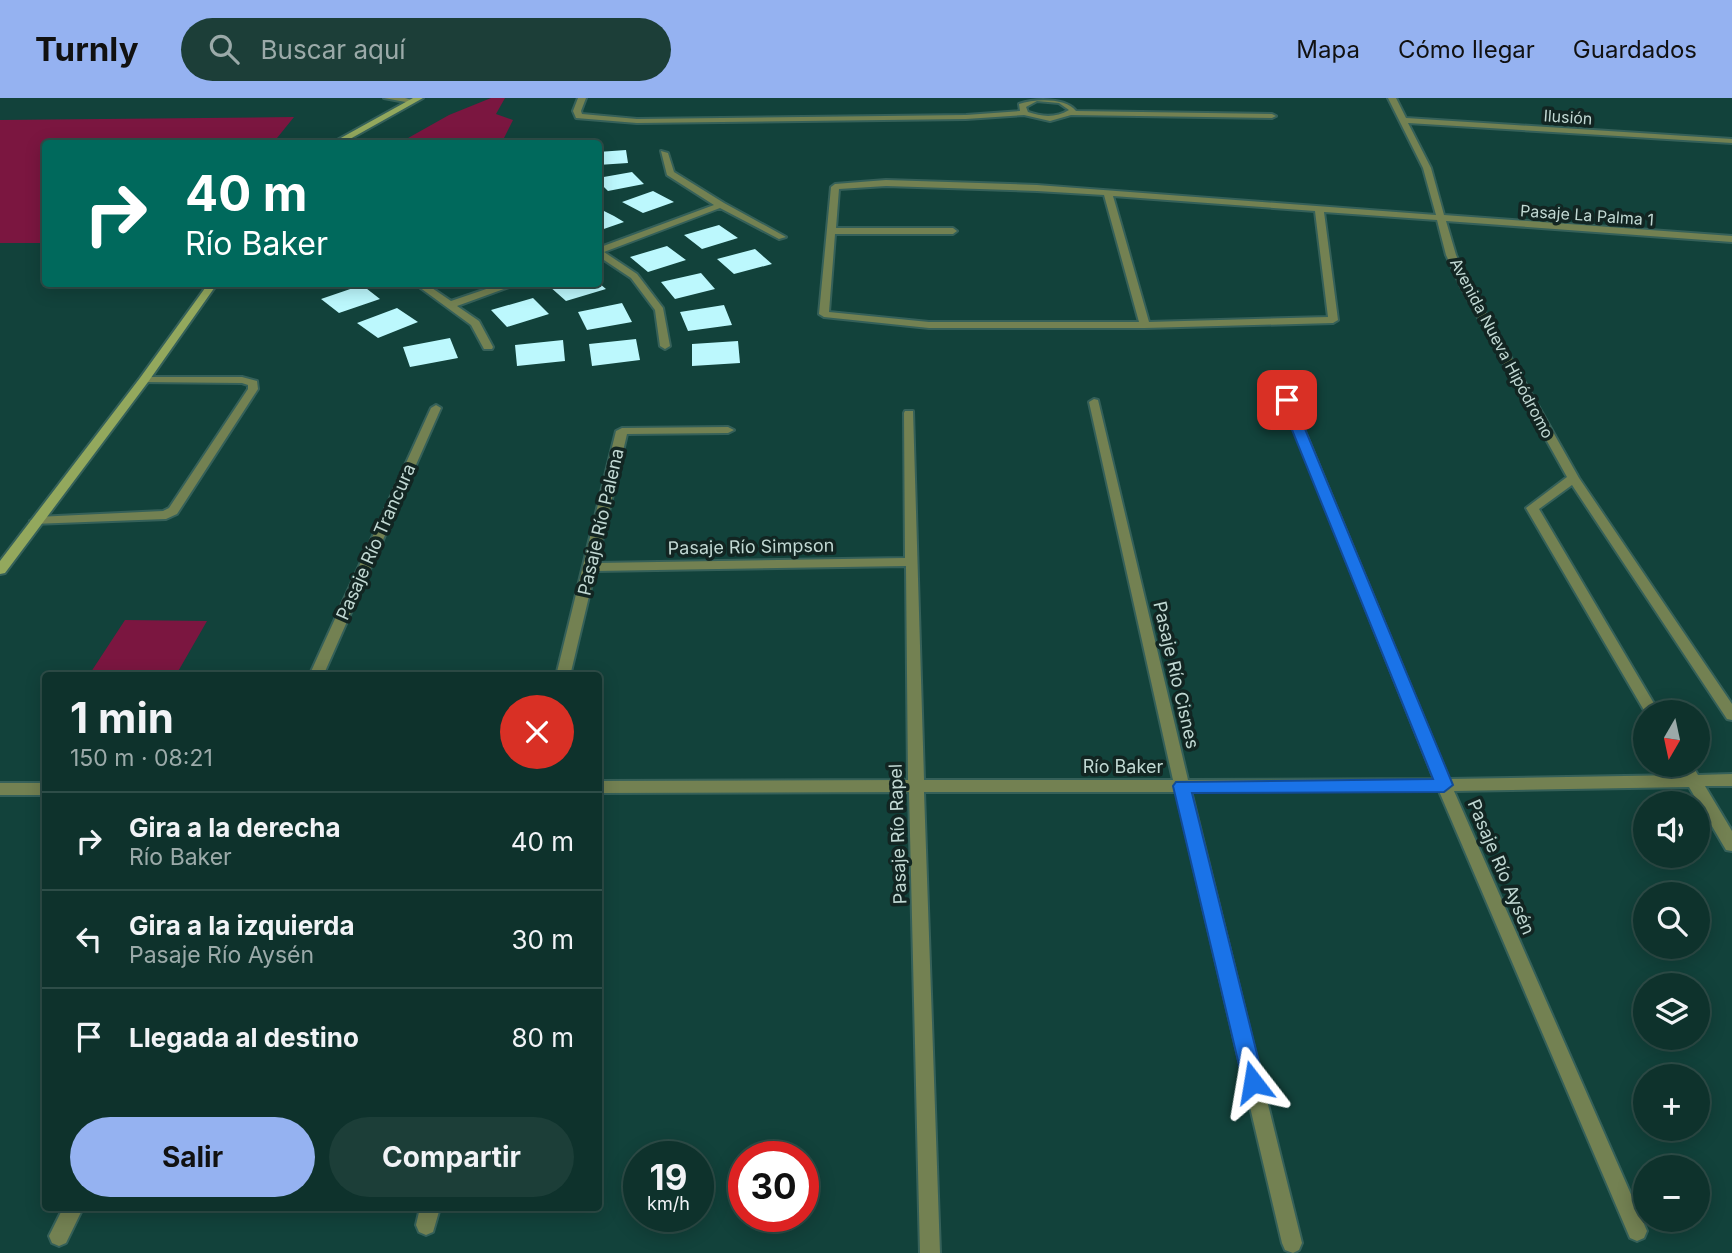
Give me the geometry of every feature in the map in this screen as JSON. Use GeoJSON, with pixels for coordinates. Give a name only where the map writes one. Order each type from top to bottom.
{"type":"FeatureCollection","features":[{"type":"Feature","properties":{"kind":"main road"},"geometry":{"type":"LineString","coordinates":[[341,140],[415,100]]}},
{"type":"Feature","properties":{"kind":"main road"},"geometry":{"type":"LineString","coordinates":[[0,570],[144,380],[210,287]]}},
{"type":"Feature","properties":{"kind":"street"},"geometry":{"type":"LineString","coordinates":[[388,98],[415,100]]}},
{"type":"Feature","properties":{"kind":"street"},"geometry":{"type":"LineString","coordinates":[[582,98],[577,111],[579,116],[637,121],[966,117],[1026,113],[1046,118],[1071,113],[1101,116],[1272,116]]}},
{"type":"Feature","properties":{"kind":"street"},"geometry":{"type":"LineString","coordinates":[[1026,113],[1022,106],[1025,103],[1043,98],[1070,104],[1071,113]]}},
{"type":"Feature","properties":{"kind":"street","name":"Avenida Nueva Hipódromo"},"geometry":{"type":"LineString","coordinates":[[1392,98],[1427,168],[1451,255],[1466,287],[1573,478],[1732,715]]}},
{"type":"Feature","properties":{"kind":"street","name":"Ilusión"},"geometry":{"type":"LineString","coordinates":[[1402,120],[1732,141]]}},
{"type":"Feature","properties":{"kind":"street"},"geometry":{"type":"LineString","coordinates":[[664,153],[670,173],[721,205],[782,237]]}},
{"type":"Feature","properties":{"kind":"street","name":"Pasaje La Palma 1"},"geometry":{"type":"LineString","coordinates":[[831,231],[835,187],[886,183],[1108,194],[1732,239]]}},
{"type":"Feature","properties":{"kind":"street"},"geometry":{"type":"LineString","coordinates":[[1108,194],[1145,325]]}},
{"type":"Feature","properties":{"kind":"street"},"geometry":{"type":"LineString","coordinates":[[602,250],[721,205]]}},
{"type":"Feature","properties":{"kind":"street"},"geometry":{"type":"LineString","coordinates":[[953,231],[831,231],[824,314],[929,325],[1145,325],[1333,320],[1319,210]]}},
{"type":"Feature","properties":{"kind":"street"},"geometry":{"type":"LineString","coordinates":[[602,254],[634,276],[660,310],[665,346]]}},
{"type":"Feature","properties":{"kind":"street"},"geometry":{"type":"LineString","coordinates":[[424,287],[475,323],[488,347]]}},
{"type":"Feature","properties":{"kind":"street"},"geometry":{"type":"LineString","coordinates":[[450,305],[501,287]]}},
{"type":"Feature","properties":{"kind":"street"},"geometry":{"type":"LineString","coordinates":[[36,521],[166,515],[173,511],[253,389],[253,383],[242,380],[144,380]]}},
{"type":"Feature","properties":{"kind":"street","name":"Pasaje Río Aysén"},"geometry":{"type":"LineString","coordinates":[[1287,400],[1444,785],[1633,1222]]}},
{"type":"Feature","properties":{"kind":"street","name":"Pasaje Río Cisnes"},"geometry":{"type":"LineString","coordinates":[[1094,402],[1182,786],[1292,1243]]}},
{"type":"Feature","properties":{"kind":"street","name":"Pasaje Río Trancura"},"geometry":{"type":"LineString","coordinates":[[318,672],[436,408]]}},
{"type":"Feature","properties":{"kind":"street","name":"Pasaje Río Rapel"},"geometry":{"type":"LineString","coordinates":[[909,413],[916,785],[930,1253]]}},
{"type":"Feature","properties":{"kind":"street","name":"Pasaje Río Palena"},"geometry":{"type":"LineString","coordinates":[[564,672],[622,431],[728,430]]}},
{"type":"Feature","properties":{"kind":"street"},"geometry":{"type":"LineString","coordinates":[[1573,478],[1532,508],[1646,700]]}},
{"type":"Feature","properties":{"kind":"street","name":"Pasaje Río Simpson"},"geometry":{"type":"LineString","coordinates":[[591,567],[912,562]]}},
{"type":"Feature","properties":{"kind":"street"},"geometry":{"type":"LineString","coordinates":[[1691,777],[1732,845]]}},
{"type":"Feature","properties":{"kind":"street","name":"Río Baker"},"geometry":{"type":"LineString","coordinates":[[602,787],[1444,785],[1732,780]]}},
{"type":"Feature","properties":{"kind":"street"},"geometry":{"type":"LineString","coordinates":[[0,789],[42,789]]}},
{"type":"Feature","properties":{"kind":"street"},"geometry":{"type":"LineString","coordinates":[[60,1236],[71,1211]]}},
{"type":"Feature","properties":{"kind":"shaded area"},"geometry":{"type":"Polygon","coordinates":[[[491,98],[505,98],[496,114],[513,120],[503,140],[405,140],[449,115],[491,98]]]}},
{"type":"Feature","properties":{"kind":"shaded area"},"geometry":{"type":"Polygon","coordinates":[[[294,117],[275,140],[42,140],[42,243],[0,243],[0,120],[294,117]]]}},
{"type":"Feature","properties":{"kind":"shaded area"},"geometry":{"type":"Polygon","coordinates":[[[125,620],[207,621],[178,672],[91,672],[125,620]]]}},
{"type":"Feature","properties":{"kind":"building"},"geometry":{"type":"Polygon","coordinates":[[[626,150],[628,163],[602,165],[602,152],[626,150]]]}},
{"type":"Feature","properties":{"kind":"building"},"geometry":{"type":"Polygon","coordinates":[[[632,172],[644,184],[608,191],[602,185],[602,177],[632,172]]]}},
{"type":"Feature","properties":{"kind":"building"},"geometry":{"type":"Polygon","coordinates":[[[653,191],[674,202],[643,213],[622,202],[653,191]]]}},
{"type":"Feature","properties":{"kind":"building"},"geometry":{"type":"Polygon","coordinates":[[[602,210],[624,222],[602,230],[602,210]]]}},
{"type":"Feature","properties":{"kind":"building"},"geometry":{"type":"Polygon","coordinates":[[[719,225],[738,238],[702,249],[684,235],[719,225]]]}},
{"type":"Feature","properties":{"kind":"building"},"geometry":{"type":"Polygon","coordinates":[[[667,246],[686,260],[648,272],[630,257],[667,246]]]}},
{"type":"Feature","properties":{"kind":"building"},"geometry":{"type":"Polygon","coordinates":[[[755,249],[772,264],[734,274],[717,259],[755,249]]]}},
{"type":"Feature","properties":{"kind":"building"},"geometry":{"type":"Polygon","coordinates":[[[701,273],[715,289],[675,299],[661,282],[701,273]]]}},
{"type":"Feature","properties":{"kind":"building"},"geometry":{"type":"Polygon","coordinates":[[[602,286],[606,289],[566,301],[550,287],[602,286]]]}},
{"type":"Feature","properties":{"kind":"building"},"geometry":{"type":"Polygon","coordinates":[[[356,287],[365,287],[380,299],[339,313],[321,299],[356,287]]]}},
{"type":"Feature","properties":{"kind":"building"},"geometry":{"type":"Polygon","coordinates":[[[533,298],[549,314],[507,327],[491,310],[533,298]]]}},
{"type":"Feature","properties":{"kind":"building"},"geometry":{"type":"Polygon","coordinates":[[[622,303],[632,322],[587,330],[578,312],[622,303]]]}},
{"type":"Feature","properties":{"kind":"building"},"geometry":{"type":"Polygon","coordinates":[[[724,305],[732,325],[688,331],[680,312],[724,305]]]}},
{"type":"Feature","properties":{"kind":"building"},"geometry":{"type":"Polygon","coordinates":[[[397,308],[418,322],[378,338],[357,323],[397,308]]]}},
{"type":"Feature","properties":{"kind":"building"},"geometry":{"type":"Polygon","coordinates":[[[450,338],[458,358],[410,367],[403,347],[450,338]]]}},
{"type":"Feature","properties":{"kind":"building"},"geometry":{"type":"Polygon","coordinates":[[[636,339],[640,360],[592,366],[589,344],[636,339]]]}},
{"type":"Feature","properties":{"kind":"building"},"geometry":{"type":"Polygon","coordinates":[[[563,340],[565,361],[517,366],[515,345],[563,340]]]}},
{"type":"Feature","properties":{"kind":"building"},"geometry":{"type":"Polygon","coordinates":[[[738,341],[740,363],[692,366],[692,344],[738,341]]]}},
{"type":"Feature","properties":{"kind":"route"},"geometry":{"type":"LineString","coordinates":[[1253,1082],[1182,786],[1444,785],[1287,400]]}}]}
